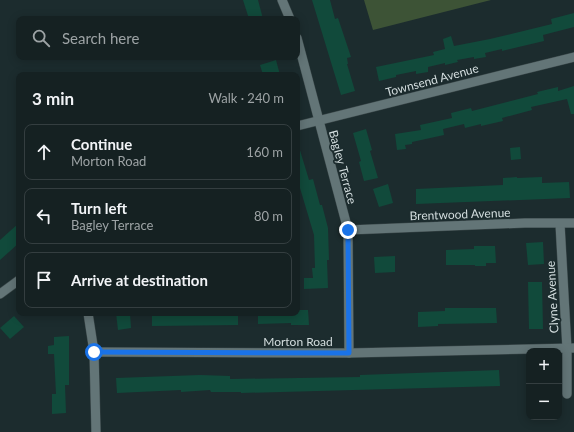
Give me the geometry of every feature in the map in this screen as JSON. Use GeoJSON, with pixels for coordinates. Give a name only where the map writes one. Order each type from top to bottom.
{"type":"FeatureCollection","features":[{"type":"Feature","properties":{"kind":"street"},"geometry":{"type":"LineString","coordinates":[[282,0],[289,16]]}},
{"type":"Feature","properties":{"kind":"street","name":"Bagley Terrace"},"geometry":{"type":"LineString","coordinates":[[300,50],[348,230],[349,353]]}},
{"type":"Feature","properties":{"kind":"street","name":"Townsend Avenue"},"geometry":{"type":"LineString","coordinates":[[300,125],[574,57]]}},
{"type":"Feature","properties":{"kind":"street","name":"Brentwood Avenue"},"geometry":{"type":"LineString","coordinates":[[348,230],[525,223],[574,223]]}},
{"type":"Feature","properties":{"kind":"street","name":"Clyne Avenue"},"geometry":{"type":"LineString","coordinates":[[560,224],[570,348],[567,394]]}},
{"type":"Feature","properties":{"kind":"street"},"geometry":{"type":"LineString","coordinates":[[0,294],[16,282]]}},
{"type":"Feature","properties":{"kind":"street"},"geometry":{"type":"LineString","coordinates":[[88,316],[94,352],[96,432]]}},
{"type":"Feature","properties":{"kind":"street","name":"Morton Road"},"geometry":{"type":"LineString","coordinates":[[94,352],[349,353],[570,348]]}},
{"type":"Feature","properties":{"kind":"green space"},"geometry":{"type":"Polygon","coordinates":[[[364,0],[491,0],[373,30],[364,0]]]}},
{"type":"Feature","properties":{"kind":"building"},"geometry":{"type":"Polygon","coordinates":[[[243,0],[258,0],[262,16],[248,16],[243,0]]]}},
{"type":"Feature","properties":{"kind":"building"},"geometry":{"type":"Polygon","coordinates":[[[312,0],[330,0],[335,19],[338,18],[351,57],[347,58],[347,64],[355,91],[341,95],[312,0]]]}},
{"type":"Feature","properties":{"kind":"building"},"geometry":{"type":"Polygon","coordinates":[[[574,13],[574,27],[543,35],[544,41],[502,51],[502,49],[485,53],[486,57],[474,59],[474,57],[457,60],[458,62],[445,65],[445,63],[428,67],[428,72],[416,74],[416,71],[396,75],[396,77],[379,81],[376,67],[434,55],[433,52],[445,49],[443,39],[451,36],[454,46],[552,24],[551,19],[574,13]]]}},
{"type":"Feature","properties":{"kind":"building"},"geometry":{"type":"Polygon","coordinates":[[[276,60],[279,72],[262,72],[260,65],[276,60]]]}},
{"type":"Feature","properties":{"kind":"building"},"geometry":{"type":"Polygon","coordinates":[[[574,86],[574,114],[571,114],[567,99],[531,107],[532,110],[502,118],[503,121],[465,128],[464,124],[443,129],[444,135],[412,142],[412,144],[405,145],[406,149],[397,150],[395,134],[421,130],[420,125],[452,118],[451,113],[471,108],[472,111],[538,94],[537,92],[558,87],[558,91],[574,86]]]}},
{"type":"Feature","properties":{"kind":"building"},"geometry":{"type":"Polygon","coordinates":[[[366,129],[372,150],[370,151],[378,178],[364,181],[359,162],[361,161],[353,133],[366,129]]]}},
{"type":"Feature","properties":{"kind":"building"},"geometry":{"type":"Polygon","coordinates":[[[520,147],[521,159],[511,160],[510,148],[520,147]]]}},
{"type":"Feature","properties":{"kind":"building"},"geometry":{"type":"Polygon","coordinates":[[[300,150],[309,180],[313,179],[320,205],[322,205],[328,228],[329,260],[327,260],[328,288],[304,289],[304,278],[313,278],[312,268],[315,268],[314,235],[300,188],[300,150]]]}},
{"type":"Feature","properties":{"kind":"building"},"geometry":{"type":"Polygon","coordinates":[[[542,177],[542,183],[569,182],[570,198],[416,204],[416,189],[503,185],[503,178],[542,177]]]}},
{"type":"Feature","properties":{"kind":"building"},"geometry":{"type":"Polygon","coordinates":[[[388,184],[393,203],[379,207],[373,189],[388,184]]]}},
{"type":"Feature","properties":{"kind":"building"},"geometry":{"type":"Polygon","coordinates":[[[16,226],[16,246],[0,260],[0,240],[16,226]]]}},
{"type":"Feature","properties":{"kind":"building"},"geometry":{"type":"Polygon","coordinates":[[[543,242],[544,264],[528,265],[526,243],[543,242]]]}},
{"type":"Feature","properties":{"kind":"building"},"geometry":{"type":"Polygon","coordinates":[[[474,246],[495,246],[496,263],[486,263],[486,266],[446,265],[446,250],[474,249],[474,246]]]}},
{"type":"Feature","properties":{"kind":"building"},"geometry":{"type":"Polygon","coordinates":[[[395,256],[395,272],[375,273],[374,257],[395,256]]]}},
{"type":"Feature","properties":{"kind":"building"},"geometry":{"type":"Polygon","coordinates":[[[528,282],[542,282],[543,329],[529,329],[528,282]]]}},
{"type":"Feature","properties":{"kind":"building"},"geometry":{"type":"Polygon","coordinates":[[[445,308],[496,308],[497,323],[438,324],[438,326],[418,327],[418,312],[445,311],[445,308]]]}},
{"type":"Feature","properties":{"kind":"building"},"geometry":{"type":"Polygon","coordinates":[[[300,310],[308,310],[309,325],[291,325],[291,323],[258,324],[258,316],[300,316],[300,310]]]}},
{"type":"Feature","properties":{"kind":"building"},"geometry":{"type":"Polygon","coordinates":[[[14,316],[24,327],[10,339],[0,328],[14,316]]]}},
{"type":"Feature","properties":{"kind":"building"},"geometry":{"type":"Polygon","coordinates":[[[116,316],[130,316],[131,328],[118,330],[116,316]]]}},
{"type":"Feature","properties":{"kind":"building"},"geometry":{"type":"Polygon","coordinates":[[[152,316],[238,316],[238,325],[152,326],[152,316]]]}},
{"type":"Feature","properties":{"kind":"building"},"geometry":{"type":"Polygon","coordinates":[[[69,336],[69,385],[65,385],[66,413],[52,414],[52,394],[56,394],[54,354],[48,354],[48,346],[54,345],[54,337],[69,336]]]}},
{"type":"Feature","properties":{"kind":"building"},"geometry":{"type":"Polygon","coordinates":[[[499,370],[500,386],[241,393],[211,392],[210,390],[181,392],[181,390],[117,393],[116,378],[200,375],[230,376],[230,379],[360,377],[360,375],[499,370]]]}},
{"type":"Feature","properties":{"kind":"route"},"geometry":{"type":"LineString","coordinates":[[94,352],[349,353],[348,230]]}}]}
